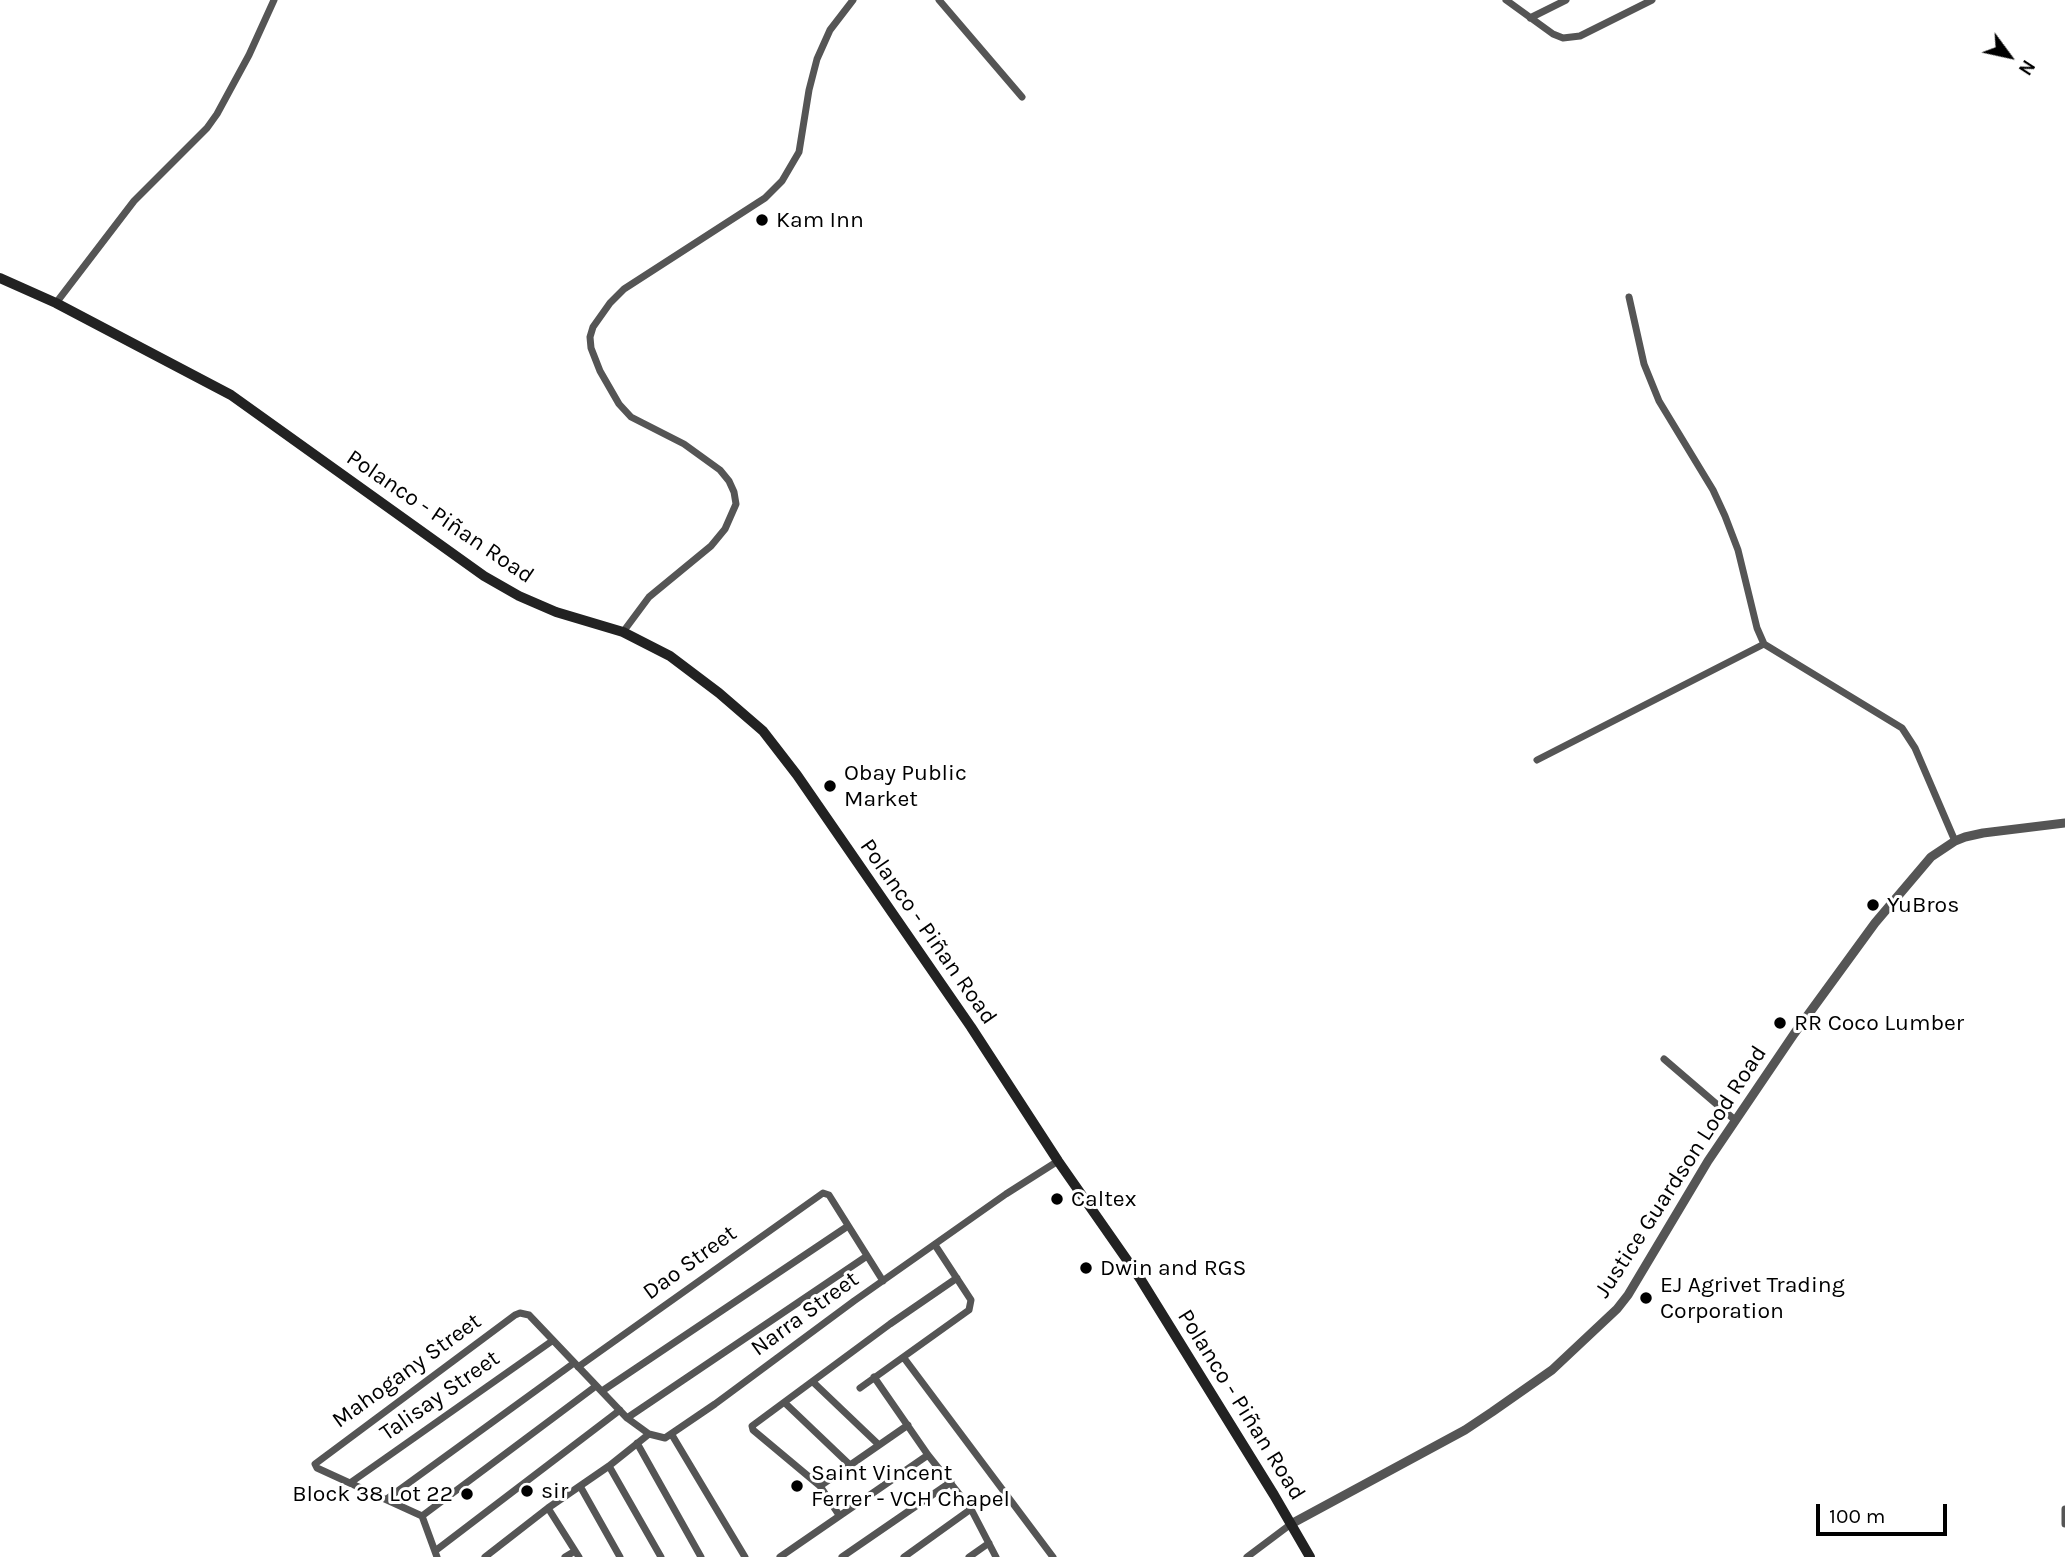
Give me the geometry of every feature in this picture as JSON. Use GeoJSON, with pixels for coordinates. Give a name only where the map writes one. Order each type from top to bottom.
{"type":"FeatureCollection","features":[{"type":"Feature","properties":{"kind":"main road","name":"Polanco - Piñan Road"},"geometry":{"type":"LineString","coordinates":[[0,278],[56,303],[231,395],[484,576],[519,596],[556,612],[622,632],[670,656],[763,731],[797,775],[964,1016],[1058,1161],[1141,1280],[1310,1557]]}},
{"type":"Feature","properties":{"kind":"street"},"geometry":{"type":"LineString","coordinates":[[56,303],[134,201],[212,121],[249,55],[274,0]]}},
{"type":"Feature","properties":{"kind":"street"},"geometry":{"type":"LineString","coordinates":[[622,632],[649,597],[711,546],[725,529],[736,504],[729,481],[720,470],[684,444],[631,417],[619,404],[595,360],[590,337],[593,327],[624,289],[765,198],[782,181],[799,152],[817,60],[830,30],[853,0]]}},
{"type":"Feature","properties":{"kind":"street"},"geometry":{"type":"LineString","coordinates":[[939,0],[1022,97]]}},
{"type":"Feature","properties":{"kind":"street"},"geometry":{"type":"LineString","coordinates":[[1506,0],[1558,37],[1571,38],[1651,0]]}},
{"type":"Feature","properties":{"kind":"street"},"geometry":{"type":"LineString","coordinates":[[1530,18],[1566,0]]}},
{"type":"Feature","properties":{"kind":"street"},"geometry":{"type":"LineString","coordinates":[[1629,297],[1644,364],[1659,401],[1726,516],[1738,550],[1757,628],[1764,644],[1902,728],[1915,748],[1955,841]]}},
{"type":"Feature","properties":{"kind":"street"},"geometry":{"type":"LineString","coordinates":[[1537,760],[1764,644]]}},
{"type":"Feature","properties":{"kind":"street","name":"Justice Guardson Lood Road"},"geometry":{"type":"LineString","coordinates":[[1291,1524],[1465,1430],[1552,1370],[1617,1309],[1735,1120],[1875,923],[1931,857],[1955,841],[1983,832],[2065,823]]}},
{"type":"Feature","properties":{"kind":"street"},"geometry":{"type":"LineString","coordinates":[[1664,1059],[1735,1120]]}},
{"type":"Feature","properties":{"kind":"street","name":"Narra Street"},"geometry":{"type":"LineString","coordinates":[[649,1434],[665,1438],[672,1434],[883,1281],[1058,1161]]}},
{"type":"Feature","properties":{"kind":"street","name":"Dao Street"},"geometry":{"type":"LineString","coordinates":[[388,1499],[818,1194],[826,1192],[848,1226]]}},
{"type":"Feature","properties":{"kind":"street"},"geometry":{"type":"LineString","coordinates":[[422,1516],[599,1388],[848,1226],[883,1281]]}},
{"type":"Feature","properties":{"kind":"street"},"geometry":{"type":"LineString","coordinates":[[860,1388],[969,1310],[971,1300],[936,1245]]}},
{"type":"Feature","properties":{"kind":"street"},"geometry":{"type":"LineString","coordinates":[[627,1418],[867,1256]]}},
{"type":"Feature","properties":{"kind":"street"},"geometry":{"type":"LineString","coordinates":[[839,1515],[820,1486],[753,1430],[754,1423],[785,1404],[890,1324],[957,1278]]}},
{"type":"Feature","properties":{"kind":"street","name":"Mahogany Street"},"geometry":{"type":"LineString","coordinates":[[350,1483],[315,1465],[317,1461],[515,1315],[525,1313],[552,1341]]}},
{"type":"Feature","properties":{"kind":"street"},"geometry":{"type":"LineString","coordinates":[[485,1557],[649,1434],[627,1418],[552,1341]]}},
{"type":"Feature","properties":{"kind":"street","name":"Talisay Street"},"geometry":{"type":"LineString","coordinates":[[350,1483],[552,1341]]}},
{"type":"Feature","properties":{"kind":"street"},"geometry":{"type":"LineString","coordinates":[[904,1358],[1053,1557]]}},
{"type":"Feature","properties":{"kind":"street"},"geometry":{"type":"LineString","coordinates":[[874,1377],[928,1455],[971,1509],[996,1557]]}},
{"type":"Feature","properties":{"kind":"street"},"geometry":{"type":"LineString","coordinates":[[813,1382],[879,1445]]}},
{"type":"Feature","properties":{"kind":"street"},"geometry":{"type":"LineString","coordinates":[[785,1404],[850,1465]]}},
{"type":"Feature","properties":{"kind":"street"},"geometry":{"type":"LineString","coordinates":[[350,1483],[422,1516],[436,1554],[620,1410]]}},
{"type":"Feature","properties":{"kind":"street"},"geometry":{"type":"LineString","coordinates":[[820,1486],[908,1425]]}},
{"type":"Feature","properties":{"kind":"street"},"geometry":{"type":"LineString","coordinates":[[672,1434],[745,1557]]}},
{"type":"Feature","properties":{"kind":"street"},"geometry":{"type":"LineString","coordinates":[[637,1443],[701,1557]]}},
{"type":"Feature","properties":{"kind":"street"},"geometry":{"type":"LineString","coordinates":[[780,1557],[928,1455]]}},
{"type":"Feature","properties":{"kind":"street"},"geometry":{"type":"LineString","coordinates":[[609,1466],[661,1557]]}},
{"type":"Feature","properties":{"kind":"street"},"geometry":{"type":"LineString","coordinates":[[842,1557],[951,1482]]}},
{"type":"Feature","properties":{"kind":"street"},"geometry":{"type":"LineString","coordinates":[[580,1486],[620,1557]]}},
{"type":"Feature","properties":{"kind":"street"},"geometry":{"type":"LineString","coordinates":[[548,1508],[577,1554],[565,1557]]}},
{"type":"Feature","properties":{"kind":"street"},"geometry":{"type":"LineString","coordinates":[[904,1557],[971,1509]]}},
{"type":"Feature","properties":{"kind":"street"},"geometry":{"type":"LineString","coordinates":[[2065,1509],[2065,1524]]}},
{"type":"Feature","properties":{"kind":"street"},"geometry":{"type":"LineString","coordinates":[[1247,1557],[1291,1524]]}},
{"type":"Feature","properties":{"kind":"street"},"geometry":{"type":"LineString","coordinates":[[969,1557],[989,1543]]}},
{"type":"Feature","properties":{"kind":"place","name":"Kam Inn"},"geometry":{"type":"Point","coordinates":[762,220]}},
{"type":"Feature","properties":{"kind":"place","name":"Obay Public Market"},"geometry":{"type":"Point","coordinates":[830,786]}},
{"type":"Feature","properties":{"kind":"place","name":"YuBros"},"geometry":{"type":"Point","coordinates":[1873,905]}},
{"type":"Feature","properties":{"kind":"place","name":"RR Coco Lumber"},"geometry":{"type":"Point","coordinates":[1780,1023]}},
{"type":"Feature","properties":{"kind":"place","name":"Caltex"},"geometry":{"type":"Point","coordinates":[1057,1199]}},
{"type":"Feature","properties":{"kind":"place","name":"Dwin and RGS"},"geometry":{"type":"Point","coordinates":[1086,1268]}},
{"type":"Feature","properties":{"kind":"place","name":"EJ Agrivet Trading Corporation"},"geometry":{"type":"Point","coordinates":[1646,1298]}},
{"type":"Feature","properties":{"kind":"place","name":"Saint Vincent Ferrer - VCH Chapel"},"geometry":{"type":"Point","coordinates":[797,1486]}},
{"type":"Feature","properties":{"kind":"place","name":"sir"},"geometry":{"type":"Point","coordinates":[527,1491]}},
{"type":"Feature","properties":{"kind":"place","name":"Block 38 Lot 22"},"geometry":{"type":"Point","coordinates":[467,1494]}}]}
